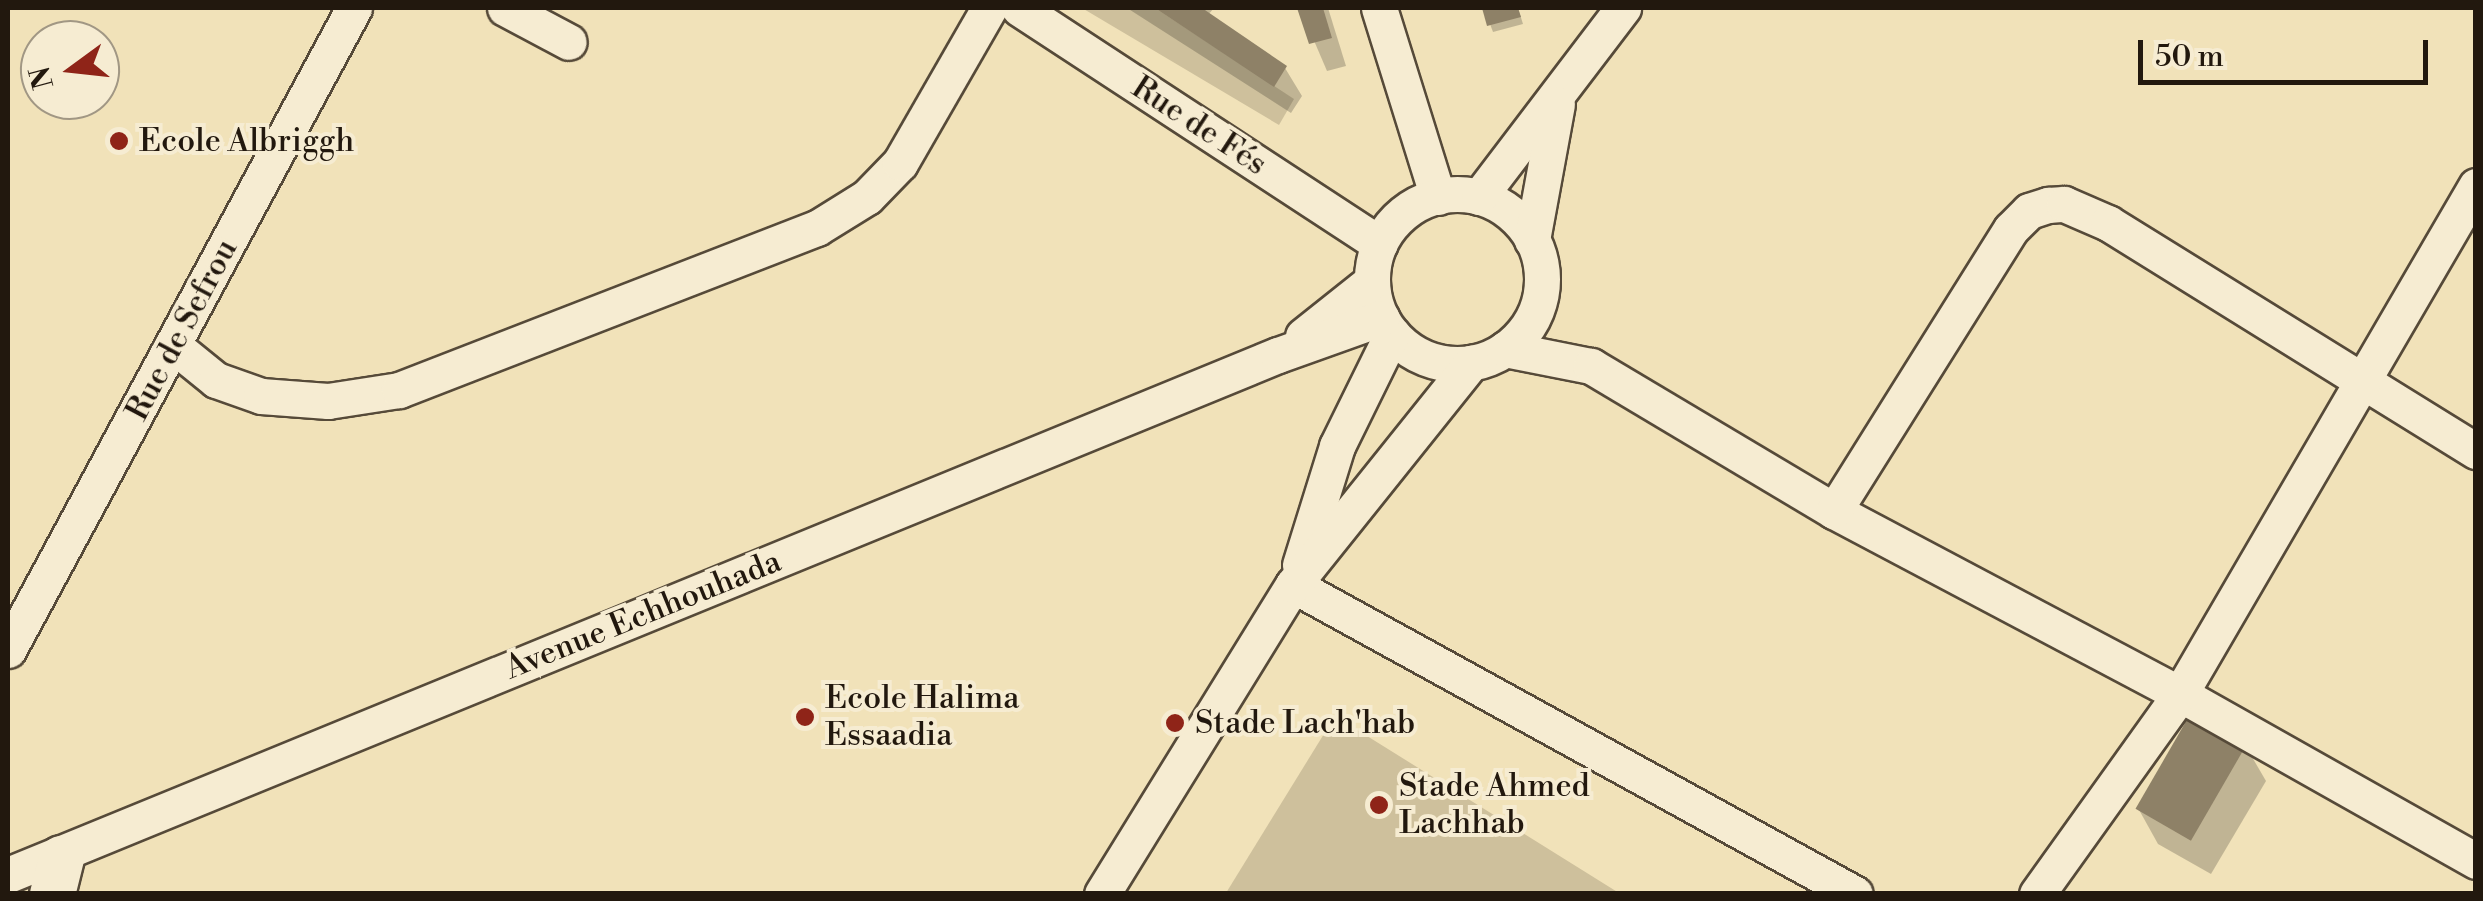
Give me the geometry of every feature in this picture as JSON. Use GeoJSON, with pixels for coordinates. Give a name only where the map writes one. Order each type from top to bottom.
{"type":"FeatureCollection","features":[{"type":"Feature","properties":{"kind":"street","name":"Rue de Sefrou"},"geometry":{"type":"LineString","coordinates":[[8,650],[354,8]]}},
{"type":"Feature","properties":{"kind":"street"},"geometry":{"type":"LineString","coordinates":[[504,8],[569,42]]}},
{"type":"Feature","properties":{"kind":"street"},"geometry":{"type":"LineString","coordinates":[[174,346],[216,380],[260,396],[328,401],[399,390],[816,228],[868,197],[900,164],[989,8]]}},
{"type":"Feature","properties":{"kind":"street","name":"Rue de Fés"},"geometry":{"type":"LineString","coordinates":[[1019,8],[1380,244]]}},
{"type":"Feature","properties":{"kind":"street"},"geometry":{"type":"LineString","coordinates":[[1379,8],[1438,196]]}},
{"type":"Feature","properties":{"kind":"street"},"geometry":{"type":"LineString","coordinates":[[1479,198],[1558,100],[1624,8]]}},
{"type":"Feature","properties":{"kind":"street"},"geometry":{"type":"LineString","coordinates":[[1532,240],[1558,100]]}},
{"type":"Feature","properties":{"kind":"street"},"geometry":{"type":"LineString","coordinates":[[1403,213],[1409,110]]}},
{"type":"Feature","properties":{"kind":"street"},"geometry":{"type":"LineString","coordinates":[[2037,894],[2180,694],[2360,377],[2476,186]]}},
{"type":"Feature","properties":{"kind":"street"},"geometry":{"type":"LineString","coordinates":[[1102,894],[1293,585],[1471,363],[1505,349],[1525,330],[1538,301],[1542,274],[1532,240],[1510,213],[1479,198],[1438,196],[1403,213],[1380,244],[1372,282],[1387,326],[1423,357],[1471,363]]}},
{"type":"Feature","properties":{"kind":"street"},"geometry":{"type":"LineString","coordinates":[[1834,511],[2011,229],[2029,211],[2048,205],[2064,204],[2108,223],[2476,450]]}},
{"type":"Feature","properties":{"kind":"street","name":"Avenue Echhouhada"},"geometry":{"type":"LineString","coordinates":[[1278,355],[1372,282]]}},
{"type":"Feature","properties":{"kind":"street"},"geometry":{"type":"LineString","coordinates":[[1538,301],[1591,366]]}},
{"type":"Feature","properties":{"kind":"street"},"geometry":{"type":"LineString","coordinates":[[1293,585],[1337,446],[1387,326]]}},
{"type":"Feature","properties":{"kind":"street","name":"Avenue Echhouhada"},"geometry":{"type":"LineString","coordinates":[[8,875],[56,876],[1278,355],[1387,326]]}},
{"type":"Feature","properties":{"kind":"street"},"geometry":{"type":"LineString","coordinates":[[1505,349],[1591,366],[1834,511],[2180,694],[2476,861]]}},
{"type":"Feature","properties":{"kind":"street"},"geometry":{"type":"LineString","coordinates":[[1293,585],[1810,883],[1855,894]]}},
{"type":"Feature","properties":{"kind":"shaded area"},"geometry":{"type":"Polygon","coordinates":[[[1082,8],[1155,8],[1294,99],[1279,125],[1082,8]]]}},
{"type":"Feature","properties":{"kind":"shaded area","name":"Stade Ahmed Lachhab"},"geometry":{"type":"Polygon","coordinates":[[[1335,716],[1619,893],[1226,893],[1335,716]]]}},
{"type":"Feature","properties":{"kind":"building"},"geometry":{"type":"Polygon","coordinates":[[[1155,8],[1202,8],[1287,66],[1274,87],[1155,8]]]}},
{"type":"Feature","properties":{"kind":"building"},"geometry":{"type":"Polygon","coordinates":[[[1297,8],[1323,8],[1332,38],[1309,44],[1297,8]]]}},
{"type":"Feature","properties":{"kind":"building"},"geometry":{"type":"Polygon","coordinates":[[[1482,8],[1518,8],[1521,17],[1487,26],[1482,8]]]}},
{"type":"Feature","properties":{"kind":"building"},"geometry":{"type":"Polygon","coordinates":[[[2192,711],[2247,743],[2191,841],[2136,809],[2192,711]]]}},
{"type":"Feature","properties":{"kind":"place","name":"Ecole Albriggh"},"geometry":{"type":"Point","coordinates":[119,141]}},
{"type":"Feature","properties":{"kind":"place","name":"Ecole Halima Essaadia"},"geometry":{"type":"Point","coordinates":[805,717]}},
{"type":"Feature","properties":{"kind":"place","name":"Stade Lach'hab"},"geometry":{"type":"Point","coordinates":[1175,723]}},
{"type":"Feature","properties":{"kind":"place","name":"Stade Ahmed Lachhab"},"geometry":{"type":"Point","coordinates":[1379,805]}}]}
